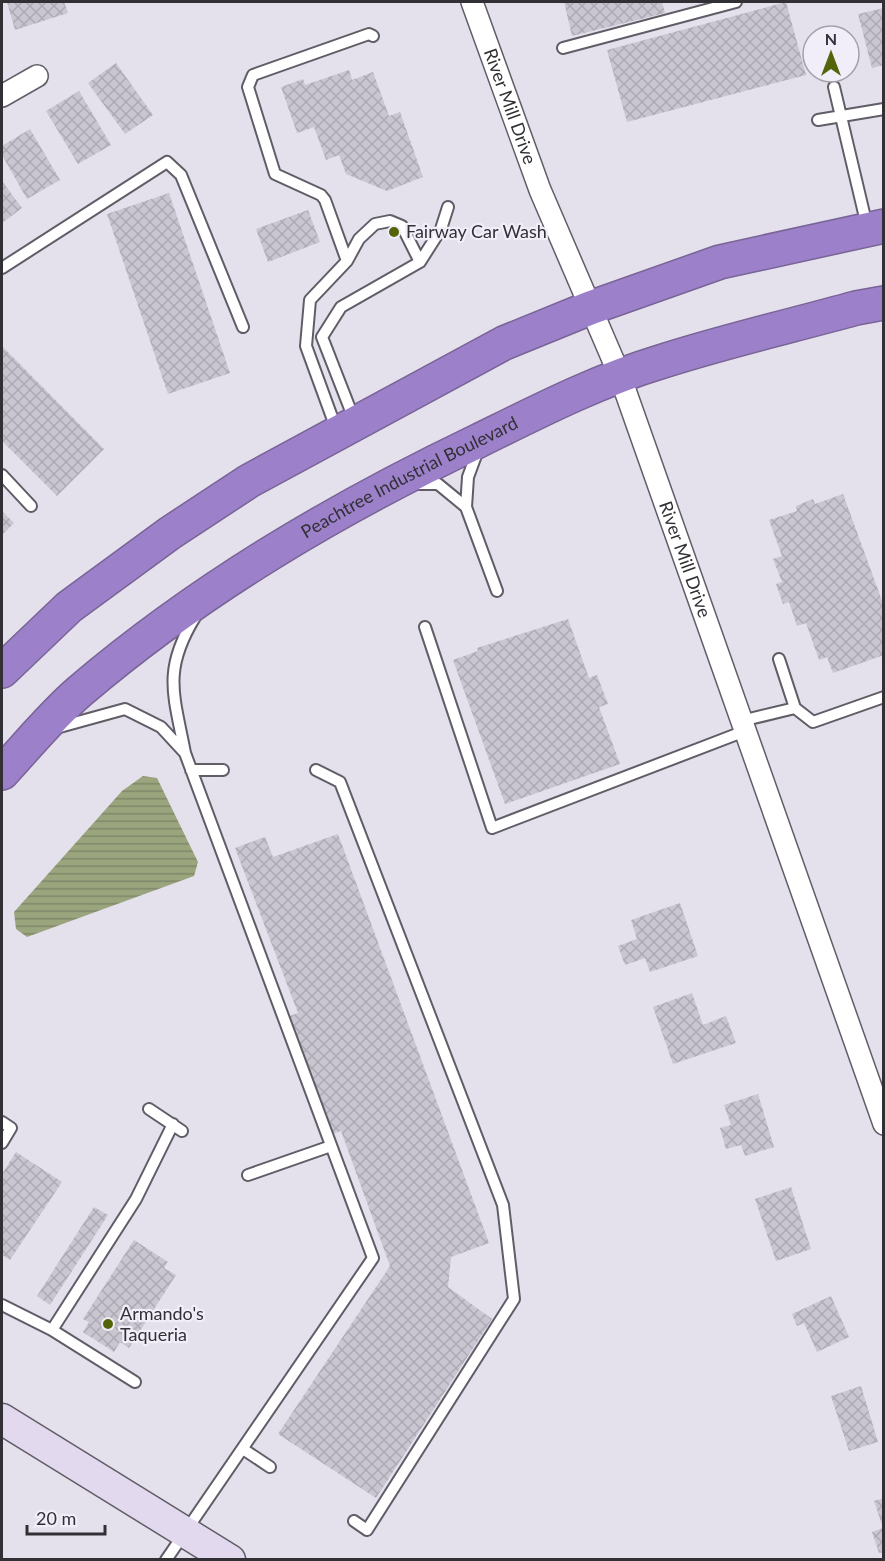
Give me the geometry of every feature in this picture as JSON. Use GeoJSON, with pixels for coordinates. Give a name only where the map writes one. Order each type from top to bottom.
{"type":"FeatureCollection","features":[{"type":"Feature","properties":{"kind":"highway"},"geometry":{"type":"LineString","coordinates":[[2,671],[69,607],[170,533],[249,482],[346,427],[504,343],[590,308],[720,261],[876,228]]}},
{"type":"Feature","properties":{"kind":"highway","name":"Peachtree Industrial Boulevard"},"geometry":{"type":"LineString","coordinates":[[2,773],[79,692],[213,588],[315,524],[483,438],[620,376],[659,362],[856,308],[884,303]]}},
{"type":"Feature","properties":{"kind":"main road"},"geometry":{"type":"LineString","coordinates":[[2,1419],[230,1560]]}},
{"type":"Feature","properties":{"kind":"street","name":"River Mill Drive"},"geometry":{"type":"LineString","coordinates":[[472,2],[540,190],[620,376],[884,1124]]}},
{"type":"Feature","properties":{"kind":"street"},"geometry":{"type":"LineString","coordinates":[[3,92],[37,76]]}},
{"type":"Feature","properties":{"kind":"lane"},"geometry":{"type":"LineString","coordinates":[[563,48],[736,2]]}},
{"type":"Feature","properties":{"kind":"lane"},"geometry":{"type":"LineString","coordinates":[[347,261],[326,200],[321,195],[275,174],[248,87],[253,75],[371,35]]}},
{"type":"Feature","properties":{"kind":"lane"},"geometry":{"type":"LineString","coordinates":[[834,87],[840,114],[876,228]]}},
{"type":"Feature","properties":{"kind":"lane"},"geometry":{"type":"LineString","coordinates":[[818,120],[840,114],[884,109]]}},
{"type":"Feature","properties":{"kind":"lane"},"geometry":{"type":"LineString","coordinates":[[2,268],[167,162],[181,175],[243,327]]}},
{"type":"Feature","properties":{"kind":"lane"},"geometry":{"type":"LineString","coordinates":[[346,427],[322,337],[341,307],[420,261],[441,229],[447,207]]}},
{"type":"Feature","properties":{"kind":"lane"},"geometry":{"type":"LineString","coordinates":[[346,427],[306,346],[310,300],[347,261],[359,239],[375,224],[390,221],[402,225],[420,261]]}},
{"type":"Feature","properties":{"kind":"lane"},"geometry":{"type":"LineString","coordinates":[[483,438],[468,477],[466,507],[498,591]]}},
{"type":"Feature","properties":{"kind":"lane"},"geometry":{"type":"LineString","coordinates":[[2,475],[31,506]]}},
{"type":"Feature","properties":{"kind":"lane"},"geometry":{"type":"LineString","coordinates":[[392,483],[438,484],[466,507]]}},
{"type":"Feature","properties":{"kind":"lane"},"geometry":{"type":"LineString","coordinates":[[166,1560],[187,1533],[373,1258],[185,753],[172,680],[179,642],[213,588]]}},
{"type":"Feature","properties":{"kind":"lane"},"geometry":{"type":"LineString","coordinates":[[425,627],[492,828],[743,726],[795,708]]}},
{"type":"Feature","properties":{"kind":"lane"},"geometry":{"type":"LineString","coordinates":[[780,659],[795,708],[813,722],[884,697]]}},
{"type":"Feature","properties":{"kind":"lane"},"geometry":{"type":"LineString","coordinates":[[40,732],[125,709],[161,727],[185,753]]}},
{"type":"Feature","properties":{"kind":"lane"},"geometry":{"type":"LineString","coordinates":[[191,770],[223,770]]}},
{"type":"Feature","properties":{"kind":"lane"},"geometry":{"type":"LineString","coordinates":[[316,770],[340,782],[503,1205],[514,1299],[367,1530],[354,1521]]}},
{"type":"Feature","properties":{"kind":"lane"},"geometry":{"type":"LineString","coordinates":[[52,1330],[136,1200],[177,1128],[149,1109]]}},
{"type":"Feature","properties":{"kind":"lane"},"geometry":{"type":"LineString","coordinates":[[2,1122],[11,1128],[2,1143]]}},
{"type":"Feature","properties":{"kind":"lane"},"geometry":{"type":"LineString","coordinates":[[248,1175],[332,1146]]}},
{"type":"Feature","properties":{"kind":"lane"},"geometry":{"type":"LineString","coordinates":[[2,1305],[52,1330],[135,1382]]}},
{"type":"Feature","properties":{"kind":"lane"},"geometry":{"type":"LineString","coordinates":[[243,1449],[270,1467]]}},
{"type":"Feature","properties":{"kind":"shaded area"},"geometry":{"type":"Polygon","coordinates":[[[143,776],[157,778],[198,862],[194,876],[27,937],[16,929],[14,912],[122,791],[143,776]]]}},
{"type":"Feature","properties":{"kind":"building"},"geometry":{"type":"Polygon","coordinates":[[[7,2],[64,2],[68,13],[15,30],[7,2]]]}},
{"type":"Feature","properties":{"kind":"building"},"geometry":{"type":"Polygon","coordinates":[[[564,2],[662,2],[665,13],[572,36],[564,2]]]}},
{"type":"Feature","properties":{"kind":"building"},"geometry":{"type":"Polygon","coordinates":[[[786,2],[801,57],[801,76],[627,122],[607,50],[786,2]]]}},
{"type":"Feature","properties":{"kind":"building"},"geometry":{"type":"Polygon","coordinates":[[[884,8],[884,65],[872,68],[858,14],[884,8]]]}},
{"type":"Feature","properties":{"kind":"building"},"geometry":{"type":"Polygon","coordinates":[[[116,63],[153,115],[125,134],[88,83],[116,63]]]}},
{"type":"Feature","properties":{"kind":"building"},"geometry":{"type":"Polygon","coordinates":[[[349,70],[352,80],[373,72],[389,116],[400,112],[423,177],[387,191],[346,174],[339,155],[326,160],[314,127],[297,133],[281,87],[303,79],[305,85],[349,70]]]}},
{"type":"Feature","properties":{"kind":"building"},"geometry":{"type":"Polygon","coordinates":[[[79,91],[111,145],[78,164],[46,111],[79,91]]]}},
{"type":"Feature","properties":{"kind":"building"},"geometry":{"type":"Polygon","coordinates":[[[30,129],[60,180],[27,199],[2,155],[2,146],[30,129]]]}},
{"type":"Feature","properties":{"kind":"building"},"geometry":{"type":"Polygon","coordinates":[[[2,181],[22,208],[2,223],[2,181]]]}},
{"type":"Feature","properties":{"kind":"building"},"geometry":{"type":"Polygon","coordinates":[[[169,193],[230,373],[168,394],[107,214],[169,193]]]}},
{"type":"Feature","properties":{"kind":"building"},"geometry":{"type":"Polygon","coordinates":[[[308,210],[320,242],[268,262],[256,229],[308,210]]]}},
{"type":"Feature","properties":{"kind":"building"},"geometry":{"type":"Polygon","coordinates":[[[2,346],[104,449],[57,496],[2,441],[2,346]]]}},
{"type":"Feature","properties":{"kind":"building"},"geometry":{"type":"Polygon","coordinates":[[[843,494],[884,606],[884,655],[833,673],[827,657],[819,660],[806,623],[797,626],[789,602],[783,604],[776,584],[782,582],[773,559],[782,556],[769,520],[797,511],[796,506],[813,499],[815,504],[843,494]]]}},
{"type":"Feature","properties":{"kind":"building"},"geometry":{"type":"Polygon","coordinates":[[[2,511],[14,523],[2,535],[2,511]]]}},
{"type":"Feature","properties":{"kind":"building"},"geometry":{"type":"Polygon","coordinates":[[[568,619],[589,678],[597,675],[608,704],[599,707],[620,764],[505,804],[453,660],[478,651],[477,648],[568,619]]]}},
{"type":"Feature","properties":{"kind":"building"},"geometry":{"type":"Polygon","coordinates":[[[338,834],[489,1243],[451,1257],[448,1287],[492,1319],[376,1498],[278,1434],[390,1266],[341,1131],[330,1135],[287,1017],[298,1013],[235,848],[265,837],[273,857],[338,834]]]}},
{"type":"Feature","properties":{"kind":"building"},"geometry":{"type":"Polygon","coordinates":[[[680,903],[698,956],[650,972],[645,958],[625,965],[618,946],[637,939],[631,920],[680,903]]]}},
{"type":"Feature","properties":{"kind":"building"},"geometry":{"type":"Polygon","coordinates":[[[692,993],[703,1025],[726,1016],[736,1043],[673,1064],[653,1007],[692,993]]]}},
{"type":"Feature","properties":{"kind":"building"},"geometry":{"type":"Polygon","coordinates":[[[758,1094],[774,1147],[745,1156],[741,1145],[726,1149],[720,1128],[731,1125],[724,1105],[758,1094]]]}},
{"type":"Feature","properties":{"kind":"building"},"geometry":{"type":"Polygon","coordinates":[[[16,1152],[62,1182],[10,1260],[2,1255],[2,1174],[16,1152]]]}},
{"type":"Feature","properties":{"kind":"building"},"geometry":{"type":"Polygon","coordinates":[[[791,1187],[811,1249],[776,1261],[755,1199],[791,1187]]]}},
{"type":"Feature","properties":{"kind":"building"},"geometry":{"type":"Polygon","coordinates":[[[94,1207],[108,1215],[50,1305],[37,1296],[94,1207]]]}},
{"type":"Feature","properties":{"kind":"building"},"geometry":{"type":"Polygon","coordinates":[[[134,1240],[168,1262],[164,1268],[176,1275],[129,1348],[120,1342],[114,1352],[83,1332],[89,1322],[83,1319],[134,1240]]]}},
{"type":"Feature","properties":{"kind":"building"},"geometry":{"type":"Polygon","coordinates":[[[831,1296],[849,1337],[817,1352],[804,1323],[797,1326],[792,1314],[831,1296]]]}},
{"type":"Feature","properties":{"kind":"building"},"geometry":{"type":"Polygon","coordinates":[[[861,1386],[878,1442],[849,1451],[831,1396],[861,1386]]]}},
{"type":"Feature","properties":{"kind":"building"},"geometry":{"type":"Polygon","coordinates":[[[884,1498],[884,1552],[879,1553],[872,1532],[883,1528],[874,1501],[884,1498]]]}},
{"type":"Feature","properties":{"kind":"place","name":"Fairway Car Wash"},"geometry":{"type":"Point","coordinates":[394,232]}},
{"type":"Feature","properties":{"kind":"place","name":"Armando's Taqueria"},"geometry":{"type":"Point","coordinates":[108,1324]}}]}
